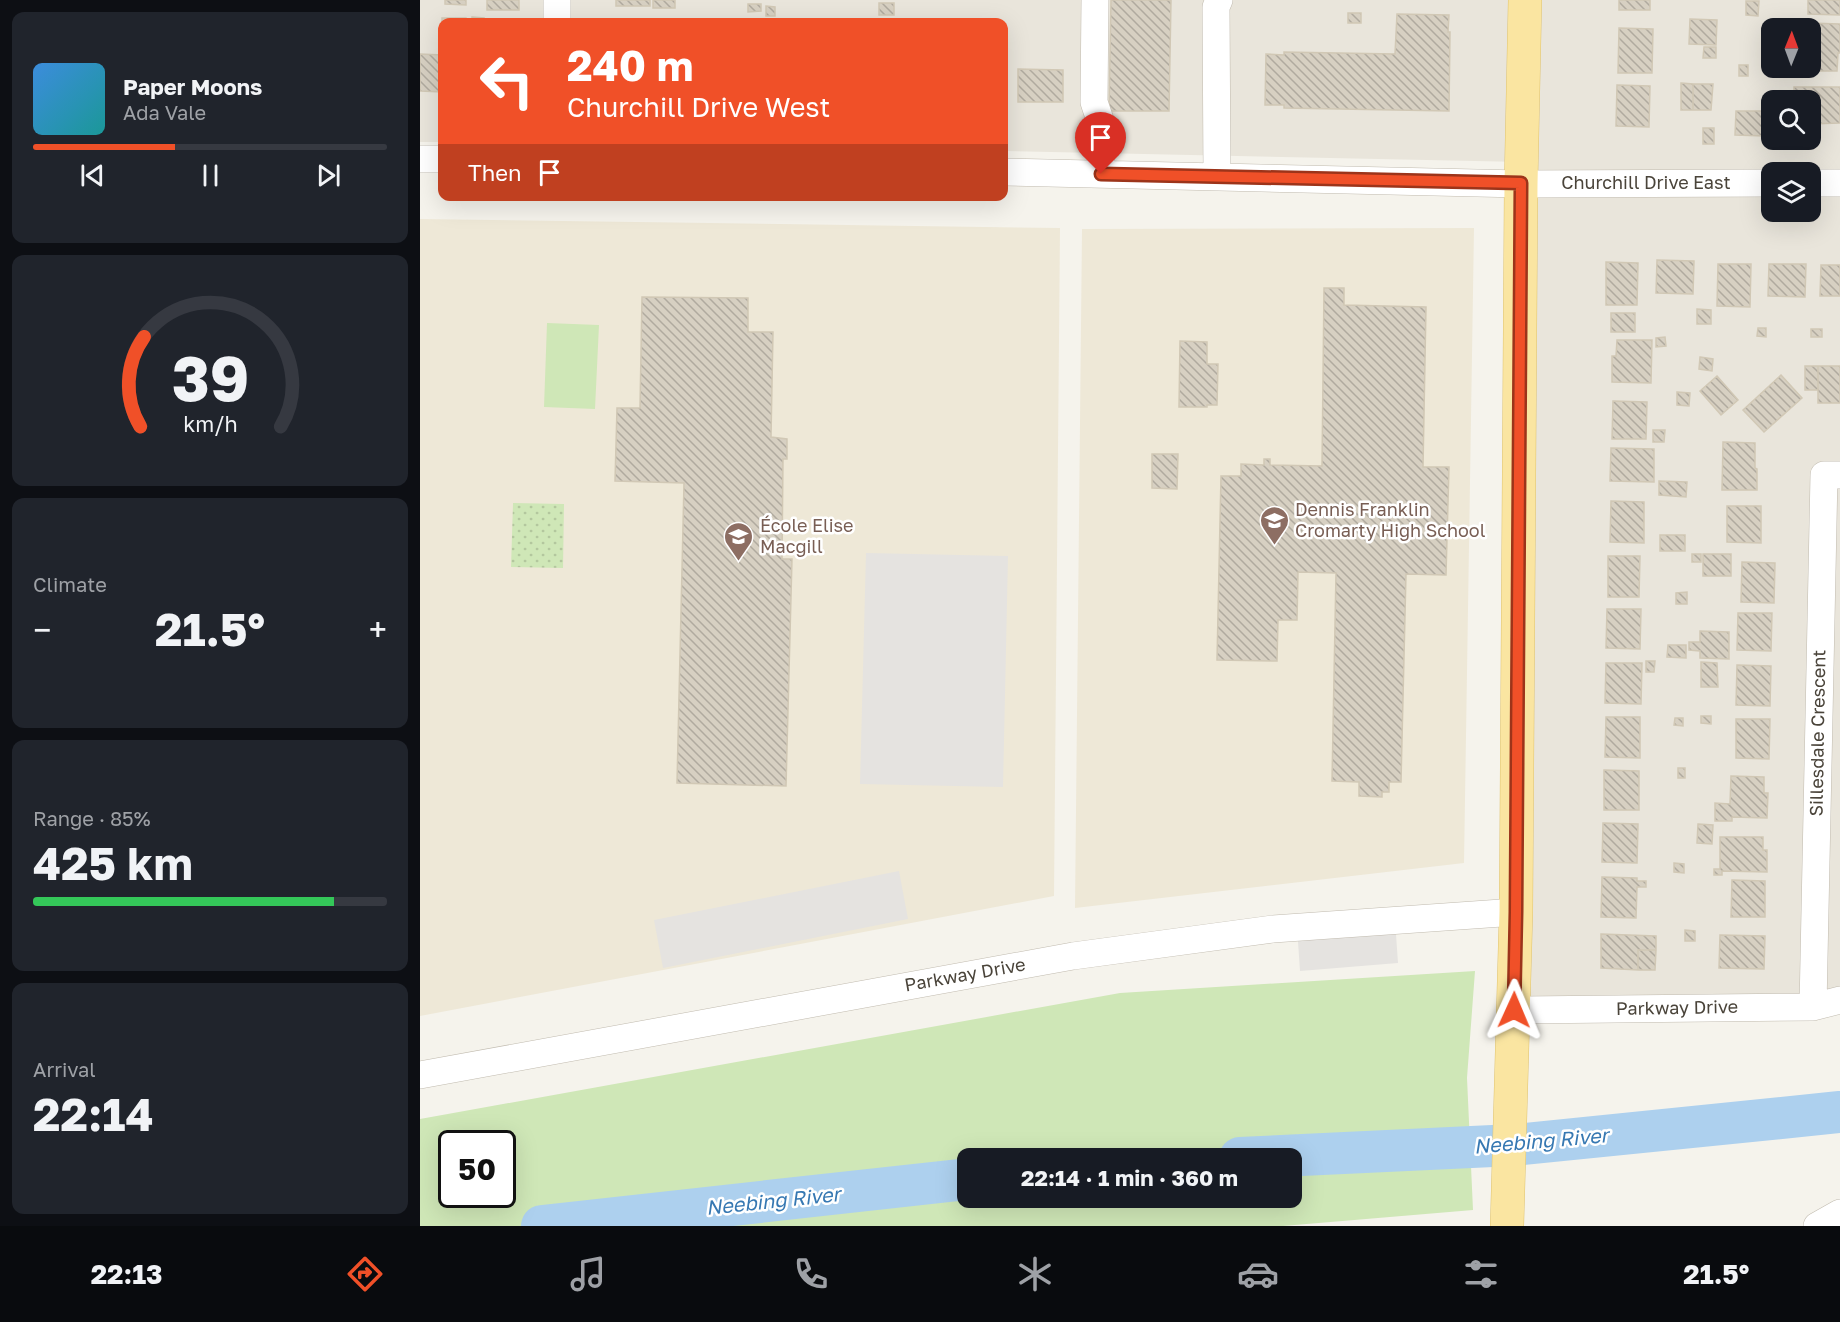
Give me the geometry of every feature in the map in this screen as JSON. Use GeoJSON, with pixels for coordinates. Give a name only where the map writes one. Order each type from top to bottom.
{"type":"FeatureCollection","features":[{"type":"Feature","properties":{"kind":"main road"},"geometry":{"type":"LineString","coordinates":[[1507,1221],[1516,912],[1521,183],[1526,0]]}},
{"type":"Feature","properties":{"kind":"street"},"geometry":{"type":"LineString","coordinates":[[557,0],[557,18]]}},
{"type":"Feature","properties":{"kind":"street"},"geometry":{"type":"LineString","coordinates":[[1095,0],[1094,102],[1101,123],[1101,174]]}},
{"type":"Feature","properties":{"kind":"street"},"geometry":{"type":"LineString","coordinates":[[1216,177],[1216,7],[1219,0]]}},
{"type":"Feature","properties":{"kind":"street"},"geometry":{"type":"LineString","coordinates":[[420,159],[438,159]]}},
{"type":"Feature","properties":{"kind":"street","name":"Churchill Drive East"},"geometry":{"type":"LineString","coordinates":[[1008,172],[1521,183],[1761,183]]}},
{"type":"Feature","properties":{"kind":"street"},"geometry":{"type":"LineString","coordinates":[[1821,183],[1840,183]]}},
{"type":"Feature","properties":{"kind":"street","name":"Sillesdale Crescent"},"geometry":{"type":"LineString","coordinates":[[1812,1007],[1824,475],[1840,475]]}},
{"type":"Feature","properties":{"kind":"street","name":"Parkway Drive"},"geometry":{"type":"LineString","coordinates":[[420,1075],[1073,956],[1274,929],[1516,912]]}},
{"type":"Feature","properties":{"kind":"street","name":"Parkway Drive"},"geometry":{"type":"LineString","coordinates":[[1514,1010],[1812,1007],[1840,1000]]}},
{"type":"Feature","properties":{"kind":"street"},"geometry":{"type":"LineString","coordinates":[[1817,1226],[1840,1213]]}},
{"type":"Feature","properties":{"kind":"shaded area"},"geometry":{"type":"Polygon","coordinates":[[[420,0],[1840,0],[1840,990],[1811,998],[1518,998],[1523,162],[1008,151],[1008,18],[438,18],[438,142],[420,142],[420,0]]]}},
{"type":"Feature","properties":{"kind":"shaded area","name":"École Elise Macgill"},"geometry":{"type":"Polygon","coordinates":[[[420,219],[1060,228],[1054,896],[420,1016],[420,219]]]}},
{"type":"Feature","properties":{"kind":"shaded area","name":"Dennis Franklin Cromarty High School"},"geometry":{"type":"Polygon","coordinates":[[[1474,228],[1464,863],[1075,908],[1082,229],[1474,228]]]}},
{"type":"Feature","properties":{"kind":"shaded area"},"geometry":{"type":"Polygon","coordinates":[[[866,553],[1008,556],[1003,787],[860,784],[866,553]]]}},
{"type":"Feature","properties":{"kind":"shaded area"},"geometry":{"type":"Polygon","coordinates":[[[899,871],[908,919],[663,968],[654,920],[899,871]]]}},
{"type":"Feature","properties":{"kind":"shaded area"},"geometry":{"type":"Polygon","coordinates":[[[1395,920],[1398,963],[1300,971],[1297,927],[1395,920]]]}},
{"type":"Feature","properties":{"kind":"green space"},"geometry":{"type":"Polygon","coordinates":[[[547,323],[599,325],[595,409],[544,407],[547,323]]]}},
{"type":"Feature","properties":{"kind":"green space"},"geometry":{"type":"Polygon","coordinates":[[[513,503],[564,504],[563,568],[511,567],[513,503]]]}},
{"type":"Feature","properties":{"kind":"green space"},"geometry":{"type":"Polygon","coordinates":[[[1475,971],[1467,1078],[1473,1210],[1283,1226],[420,1226],[420,1119],[1120,993],[1475,971]]]}},
{"type":"Feature","properties":{"kind":"building"},"geometry":{"type":"Polygon","coordinates":[[[445,0],[466,0],[466,5],[445,4],[445,0]]]}},
{"type":"Feature","properties":{"kind":"building"},"geometry":{"type":"Polygon","coordinates":[[[487,0],[519,0],[519,10],[487,10],[487,0]]]}},
{"type":"Feature","properties":{"kind":"building"},"geometry":{"type":"Polygon","coordinates":[[[616,0],[650,0],[650,6],[616,6],[616,0]]]}},
{"type":"Feature","properties":{"kind":"building"},"geometry":{"type":"Polygon","coordinates":[[[653,0],[675,0],[675,8],[653,8],[653,0]]]}},
{"type":"Feature","properties":{"kind":"building"},"geometry":{"type":"Polygon","coordinates":[[[1111,0],[1171,0],[1169,111],[1109,111],[1111,0]]]}},
{"type":"Feature","properties":{"kind":"building"},"geometry":{"type":"Polygon","coordinates":[[[1619,0],[1650,0],[1650,10],[1619,10],[1619,0]]]}},
{"type":"Feature","properties":{"kind":"building"},"geometry":{"type":"Polygon","coordinates":[[[1808,0],[1840,0],[1840,15],[1808,14],[1808,0]]]}},
{"type":"Feature","properties":{"kind":"building"},"geometry":{"type":"Polygon","coordinates":[[[1746,1],[1759,1],[1758,16],[1746,15],[1746,1]]]}},
{"type":"Feature","properties":{"kind":"building"},"geometry":{"type":"Polygon","coordinates":[[[879,3],[894,3],[894,15],[879,15],[879,3]]]}},
{"type":"Feature","properties":{"kind":"building"},"geometry":{"type":"Polygon","coordinates":[[[748,4],[761,4],[761,11],[748,12],[748,4]]]}},
{"type":"Feature","properties":{"kind":"building"},"geometry":{"type":"Polygon","coordinates":[[[766,6],[775,7],[775,16],[766,16],[766,6]]]}},
{"type":"Feature","properties":{"kind":"building"},"geometry":{"type":"Polygon","coordinates":[[[1348,13],[1361,13],[1361,23],[1348,23],[1348,13]]]}},
{"type":"Feature","properties":{"kind":"building"},"geometry":{"type":"Polygon","coordinates":[[[1397,14],[1449,15],[1449,111],[1284,108],[1284,105],[1265,105],[1266,54],[1284,55],[1284,52],[1395,54],[1397,14]]]}},
{"type":"Feature","properties":{"kind":"building"},"geometry":{"type":"Polygon","coordinates":[[[1690,19],[1717,20],[1716,45],[1689,44],[1690,19]]]}},
{"type":"Feature","properties":{"kind":"building"},"geometry":{"type":"Polygon","coordinates":[[[1821,23],[1840,24],[1840,53],[1838,53],[1837,71],[1821,71],[1821,23]]]}},
{"type":"Feature","properties":{"kind":"building"},"geometry":{"type":"Polygon","coordinates":[[[1619,28],[1653,29],[1652,73],[1618,73],[1619,28]]]}},
{"type":"Feature","properties":{"kind":"building"},"geometry":{"type":"Polygon","coordinates":[[[1704,47],[1716,47],[1716,58],[1703,58],[1704,47]]]}},
{"type":"Feature","properties":{"kind":"building"},"geometry":{"type":"Polygon","coordinates":[[[420,54],[438,55],[438,92],[420,91],[420,54]]]}},
{"type":"Feature","properties":{"kind":"building"},"geometry":{"type":"Polygon","coordinates":[[[1739,65],[1748,65],[1748,76],[1739,76],[1739,65]]]}},
{"type":"Feature","properties":{"kind":"building"},"geometry":{"type":"Polygon","coordinates":[[[1018,69],[1063,70],[1063,102],[1018,102],[1018,69]]]}},
{"type":"Feature","properties":{"kind":"building"},"geometry":{"type":"Polygon","coordinates":[[[1681,83],[1693,84],[1693,110],[1681,110],[1681,83]]]}},
{"type":"Feature","properties":{"kind":"building"},"geometry":{"type":"Polygon","coordinates":[[[1693,84],[1713,84],[1711,110],[1693,110],[1693,84]]]}},
{"type":"Feature","properties":{"kind":"building"},"geometry":{"type":"Polygon","coordinates":[[[1617,85],[1650,86],[1649,127],[1616,126],[1617,85]]]}},
{"type":"Feature","properties":{"kind":"building"},"geometry":{"type":"Polygon","coordinates":[[[1794,87],[1840,87],[1840,123],[1821,124],[1821,90],[1794,90],[1794,87]]]}},
{"type":"Feature","properties":{"kind":"building"},"geometry":{"type":"Polygon","coordinates":[[[1736,111],[1761,111],[1761,136],[1735,135],[1736,111]]]}},
{"type":"Feature","properties":{"kind":"building"},"geometry":{"type":"Polygon","coordinates":[[[1703,128],[1714,128],[1714,144],[1703,144],[1703,128]]]}},
{"type":"Feature","properties":{"kind":"building"},"geometry":{"type":"Polygon","coordinates":[[[1657,260],[1694,261],[1693,294],[1656,293],[1657,260]]]}},
{"type":"Feature","properties":{"kind":"building"},"geometry":{"type":"Polygon","coordinates":[[[1606,262],[1638,263],[1637,305],[1606,305],[1606,262]]]}},
{"type":"Feature","properties":{"kind":"building"},"geometry":{"type":"Polygon","coordinates":[[[1718,264],[1751,264],[1750,307],[1717,306],[1718,264]]]}},
{"type":"Feature","properties":{"kind":"building"},"geometry":{"type":"Polygon","coordinates":[[[1769,264],[1806,264],[1805,297],[1768,296],[1769,264]]]}},
{"type":"Feature","properties":{"kind":"building"},"geometry":{"type":"Polygon","coordinates":[[[1821,265],[1840,265],[1840,296],[1820,296],[1821,265]]]}},
{"type":"Feature","properties":{"kind":"building"},"geometry":{"type":"Polygon","coordinates":[[[1324,288],[1344,288],[1344,305],[1426,307],[1423,467],[1449,467],[1446,575],[1406,574],[1401,782],[1389,782],[1389,792],[1382,792],[1382,797],[1359,796],[1359,782],[1332,781],[1336,573],[1298,572],[1297,620],[1278,620],[1277,661],[1217,660],[1221,476],[1241,476],[1241,464],[1264,465],[1264,459],[1270,459],[1270,465],[1322,466],[1324,288]]]}},
{"type":"Feature","properties":{"kind":"building"},"geometry":{"type":"Polygon","coordinates":[[[642,297],[748,298],[748,332],[773,332],[771,437],[787,439],[787,459],[783,459],[782,559],[792,559],[786,786],[677,783],[684,483],[615,481],[617,408],[640,408],[642,297]]]}},
{"type":"Feature","properties":{"kind":"building"},"geometry":{"type":"Polygon","coordinates":[[[1697,309],[1711,310],[1711,324],[1697,324],[1697,309]]]}},
{"type":"Feature","properties":{"kind":"building"},"geometry":{"type":"Polygon","coordinates":[[[1611,313],[1635,313],[1635,332],[1611,332],[1611,313]]]}},
{"type":"Feature","properties":{"kind":"building"},"geometry":{"type":"Polygon","coordinates":[[[1758,328],[1766,328],[1766,337],[1757,336],[1758,328]]]}},
{"type":"Feature","properties":{"kind":"building"},"geometry":{"type":"Polygon","coordinates":[[[1811,329],[1822,329],[1822,337],[1811,337],[1811,329]]]}},
{"type":"Feature","properties":{"kind":"building"},"geometry":{"type":"Polygon","coordinates":[[[1665,337],[1666,346],[1656,347],[1656,338],[1665,337]]]}},
{"type":"Feature","properties":{"kind":"building"},"geometry":{"type":"Polygon","coordinates":[[[1617,340],[1652,340],[1651,383],[1612,382],[1612,356],[1616,356],[1617,340]]]}},
{"type":"Feature","properties":{"kind":"building"},"geometry":{"type":"Polygon","coordinates":[[[1180,341],[1207,342],[1207,364],[1218,364],[1217,405],[1179,407],[1180,341]]]}},
{"type":"Feature","properties":{"kind":"building"},"geometry":{"type":"Polygon","coordinates":[[[1700,357],[1713,359],[1712,371],[1699,369],[1700,357]]]}},
{"type":"Feature","properties":{"kind":"building"},"geometry":{"type":"Polygon","coordinates":[[[1805,366],[1818,366],[1818,390],[1805,390],[1805,366]]]}},
{"type":"Feature","properties":{"kind":"building"},"geometry":{"type":"Polygon","coordinates":[[[1818,366],[1840,366],[1840,403],[1818,403],[1818,366]]]}},
{"type":"Feature","properties":{"kind":"building"},"geometry":{"type":"Polygon","coordinates":[[[1781,375],[1802,398],[1764,432],[1743,410],[1781,375]]]}},
{"type":"Feature","properties":{"kind":"building"},"geometry":{"type":"Polygon","coordinates":[[[1717,376],[1738,400],[1721,415],[1700,391],[1717,376]]]}},
{"type":"Feature","properties":{"kind":"building"},"geometry":{"type":"Polygon","coordinates":[[[1677,392],[1690,393],[1689,406],[1677,405],[1677,392]]]}},
{"type":"Feature","properties":{"kind":"building"},"geometry":{"type":"Polygon","coordinates":[[[1613,401],[1647,402],[1646,439],[1612,439],[1613,401]]]}},
{"type":"Feature","properties":{"kind":"building"},"geometry":{"type":"Polygon","coordinates":[[[1653,430],[1665,430],[1664,442],[1653,442],[1653,430]]]}},
{"type":"Feature","properties":{"kind":"building"},"geometry":{"type":"Polygon","coordinates":[[[1723,442],[1755,443],[1757,490],[1722,490],[1723,442]]]}},
{"type":"Feature","properties":{"kind":"building"},"geometry":{"type":"Polygon","coordinates":[[[1611,448],[1654,449],[1654,482],[1610,481],[1611,448]]]}},
{"type":"Feature","properties":{"kind":"building"},"geometry":{"type":"Polygon","coordinates":[[[1152,454],[1178,454],[1177,489],[1152,488],[1152,454]]]}},
{"type":"Feature","properties":{"kind":"building"},"geometry":{"type":"Polygon","coordinates":[[[1659,481],[1687,482],[1686,497],[1659,495],[1659,481]]]}},
{"type":"Feature","properties":{"kind":"building"},"geometry":{"type":"Polygon","coordinates":[[[1611,501],[1644,502],[1644,543],[1610,542],[1611,501]]]}},
{"type":"Feature","properties":{"kind":"building"},"geometry":{"type":"Polygon","coordinates":[[[1727,506],[1761,506],[1761,543],[1727,542],[1727,506]]]}},
{"type":"Feature","properties":{"kind":"building"},"geometry":{"type":"Polygon","coordinates":[[[1660,535],[1685,535],[1685,551],[1660,551],[1660,535]]]}},
{"type":"Feature","properties":{"kind":"building"},"geometry":{"type":"Polygon","coordinates":[[[1692,554],[1701,554],[1701,562],[1692,562],[1692,554]]]}},
{"type":"Feature","properties":{"kind":"building"},"geometry":{"type":"Polygon","coordinates":[[[1703,554],[1731,554],[1731,576],[1703,576],[1703,554]]]}},
{"type":"Feature","properties":{"kind":"building"},"geometry":{"type":"Polygon","coordinates":[[[1608,556],[1640,556],[1639,597],[1608,597],[1608,556]]]}},
{"type":"Feature","properties":{"kind":"building"},"geometry":{"type":"Polygon","coordinates":[[[1742,562],[1775,563],[1774,603],[1741,602],[1742,562]]]}},
{"type":"Feature","properties":{"kind":"building"},"geometry":{"type":"Polygon","coordinates":[[[1687,592],[1687,604],[1676,604],[1676,593],[1687,592]]]}},
{"type":"Feature","properties":{"kind":"building"},"geometry":{"type":"Polygon","coordinates":[[[1607,609],[1641,609],[1640,649],[1606,648],[1607,609]]]}},
{"type":"Feature","properties":{"kind":"building"},"geometry":{"type":"Polygon","coordinates":[[[1738,613],[1772,613],[1771,651],[1737,650],[1738,613]]]}},
{"type":"Feature","properties":{"kind":"building"},"geometry":{"type":"Polygon","coordinates":[[[1700,631],[1729,632],[1729,659],[1700,658],[1700,651],[1689,650],[1689,642],[1700,642],[1700,631]]]}},
{"type":"Feature","properties":{"kind":"building"},"geometry":{"type":"Polygon","coordinates":[[[1668,645],[1686,645],[1686,658],[1667,657],[1668,645]]]}},
{"type":"Feature","properties":{"kind":"building"},"geometry":{"type":"Polygon","coordinates":[[[1646,661],[1655,661],[1654,672],[1646,672],[1646,661]]]}},
{"type":"Feature","properties":{"kind":"building"},"geometry":{"type":"Polygon","coordinates":[[[1701,662],[1717,663],[1718,687],[1701,687],[1701,662]]]}},
{"type":"Feature","properties":{"kind":"building"},"geometry":{"type":"Polygon","coordinates":[[[1606,663],[1642,663],[1641,704],[1605,703],[1606,663]]]}},
{"type":"Feature","properties":{"kind":"building"},"geometry":{"type":"Polygon","coordinates":[[[1737,665],[1771,666],[1770,706],[1736,705],[1737,665]]]}},
{"type":"Feature","properties":{"kind":"building"},"geometry":{"type":"Polygon","coordinates":[[[1701,716],[1711,716],[1711,724],[1701,723],[1701,716]]]}},
{"type":"Feature","properties":{"kind":"building"},"geometry":{"type":"Polygon","coordinates":[[[1606,717],[1640,717],[1640,758],[1605,757],[1606,717]]]}},
{"type":"Feature","properties":{"kind":"building"},"geometry":{"type":"Polygon","coordinates":[[[1675,718],[1683,718],[1683,726],[1674,725],[1675,718]]]}},
{"type":"Feature","properties":{"kind":"building"},"geometry":{"type":"Polygon","coordinates":[[[1736,719],[1770,719],[1769,759],[1736,758],[1736,719]]]}},
{"type":"Feature","properties":{"kind":"building"},"geometry":{"type":"Polygon","coordinates":[[[1678,768],[1685,768],[1685,778],[1678,778],[1678,768]]]}},
{"type":"Feature","properties":{"kind":"building"},"geometry":{"type":"Polygon","coordinates":[[[1604,770],[1639,771],[1639,810],[1604,810],[1604,770]]]}},
{"type":"Feature","properties":{"kind":"building"},"geometry":{"type":"Polygon","coordinates":[[[1731,776],[1764,777],[1764,793],[1768,793],[1767,818],[1732,817],[1732,821],[1715,821],[1715,803],[1730,804],[1731,776]]]}},
{"type":"Feature","properties":{"kind":"building"},"geometry":{"type":"Polygon","coordinates":[[[1603,823],[1638,824],[1637,863],[1602,862],[1603,823]]]}},
{"type":"Feature","properties":{"kind":"building"},"geometry":{"type":"Polygon","coordinates":[[[1698,824],[1713,825],[1712,844],[1697,843],[1698,824]]]}},
{"type":"Feature","properties":{"kind":"building"},"geometry":{"type":"Polygon","coordinates":[[[1720,837],[1763,837],[1763,850],[1767,850],[1767,872],[1722,871],[1722,875],[1714,875],[1714,869],[1720,869],[1720,837]]]}},
{"type":"Feature","properties":{"kind":"building"},"geometry":{"type":"Polygon","coordinates":[[[1674,863],[1684,864],[1684,873],[1674,872],[1674,863]]]}},
{"type":"Feature","properties":{"kind":"building"},"geometry":{"type":"Polygon","coordinates":[[[1602,877],[1637,878],[1637,881],[1646,881],[1646,887],[1637,887],[1636,918],[1601,917],[1602,877]]]}},
{"type":"Feature","properties":{"kind":"building"},"geometry":{"type":"Polygon","coordinates":[[[1732,880],[1765,881],[1765,917],[1731,917],[1732,880]]]}},
{"type":"Feature","properties":{"kind":"building"},"geometry":{"type":"Polygon","coordinates":[[[1685,930],[1695,931],[1695,941],[1685,941],[1685,930]]]}},
{"type":"Feature","properties":{"kind":"building"},"geometry":{"type":"Polygon","coordinates":[[[1601,934],[1656,936],[1656,950],[1638,950],[1638,970],[1601,968],[1601,934]]]}},
{"type":"Feature","properties":{"kind":"building"},"geometry":{"type":"Polygon","coordinates":[[[1720,935],[1765,936],[1764,969],[1719,968],[1720,935]]]}},
{"type":"Feature","properties":{"kind":"building"},"geometry":{"type":"Polygon","coordinates":[[[1638,950],[1656,950],[1655,970],[1638,970],[1638,950]]]}},
{"type":"Feature","properties":{"kind":"waterway","name":"Neebing River"},"geometry":{"type":"LineString","coordinates":[[1302,1155],[1514,1145],[1840,1112]]}},
{"type":"Feature","properties":{"kind":"waterway","name":"Neebing River"},"geometry":{"type":"LineString","coordinates":[[542,1226],[957,1180]]}},
{"type":"Feature","properties":{"kind":"place","name":"Dennis Franklin Cromarty High School"},"geometry":{"type":"Point","coordinates":[1274,546]}},
{"type":"Feature","properties":{"kind":"place","name":"École Elise Macgill"},"geometry":{"type":"Point","coordinates":[739,562]}},
{"type":"Feature","properties":{"kind":"route"},"geometry":{"type":"LineString","coordinates":[[1101,174],[1521,183],[1514,1010]]}}]}
